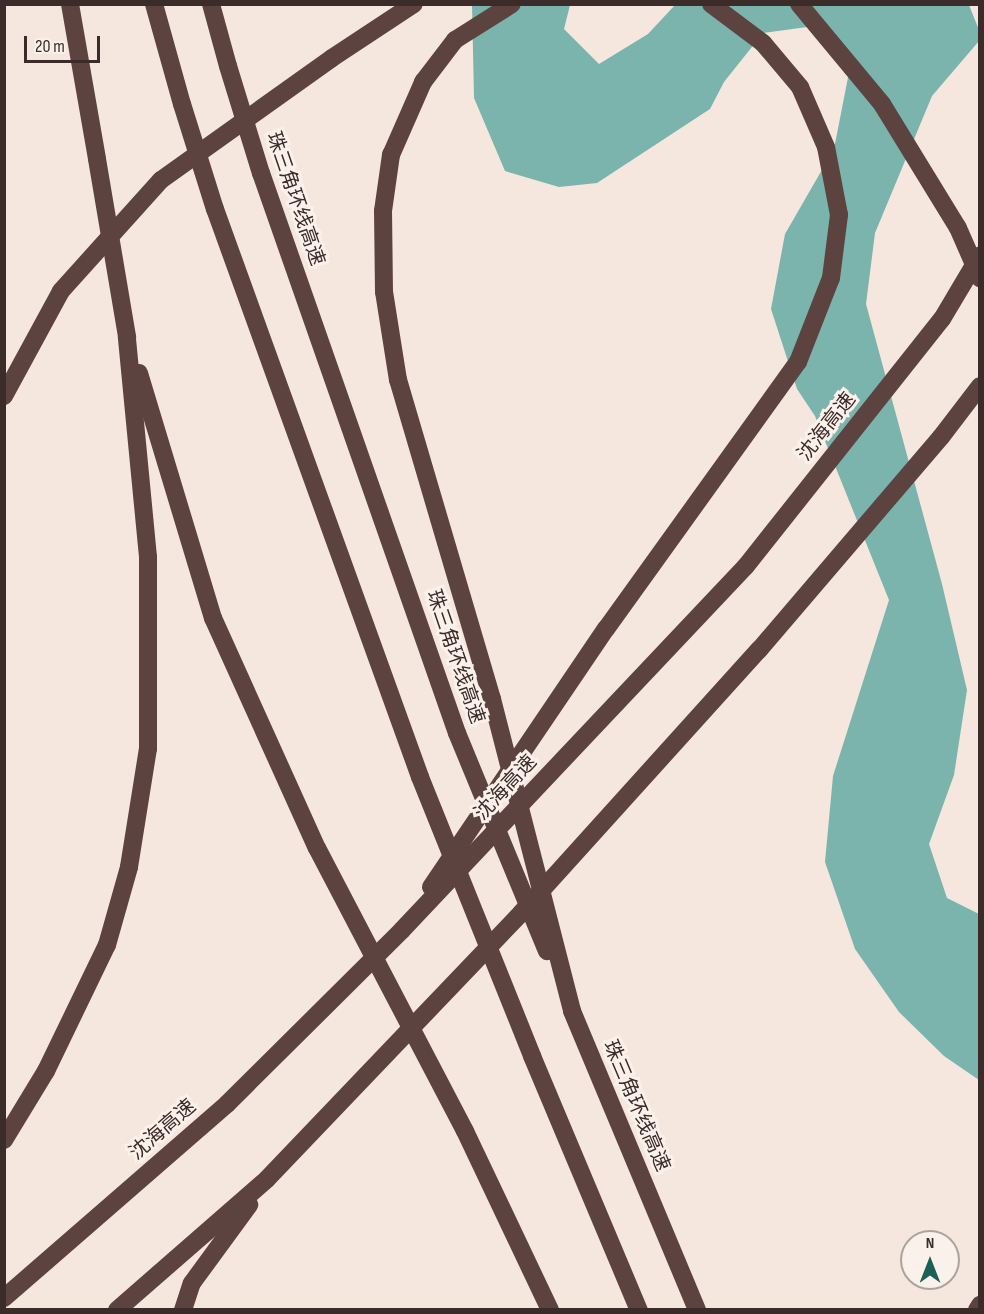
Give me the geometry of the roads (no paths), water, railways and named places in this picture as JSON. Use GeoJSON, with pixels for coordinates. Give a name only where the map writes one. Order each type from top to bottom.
{"type":"FeatureCollection","features":[{"type":"Feature","properties":{"kind":"highway"},"geometry":{"type":"LineString","coordinates":[[4,1140],[46,1071],[107,945],[129,867],[148,749],[148,557],[127,337],[70,4]]}},
{"type":"Feature","properties":{"kind":"highway"},"geometry":{"type":"LineString","coordinates":[[154,4],[215,209],[420,777],[532,1056],[639,1310]]}},
{"type":"Feature","properties":{"kind":"highway","name":"珠三角环线高速"},"geometry":{"type":"LineString","coordinates":[[211,4],[261,173],[457,733],[698,1310]]}},
{"type":"Feature","properties":{"kind":"highway"},"geometry":{"type":"LineString","coordinates":[[4,396],[61,291],[161,180],[332,58],[414,4]]}},
{"type":"Feature","properties":{"kind":"highway"},"geometry":{"type":"LineString","coordinates":[[512,4],[455,40],[423,82],[391,155],[383,211],[384,292],[398,380],[492,699],[572,1011]]}},
{"type":"Feature","properties":{"kind":"highway"},"geometry":{"type":"LineString","coordinates":[[402,930],[606,629],[798,362],[831,278],[839,215],[826,147],[800,87],[763,43],[711,4]]}},
{"type":"Feature","properties":{"kind":"highway"},"geometry":{"type":"LineString","coordinates":[[799,4],[882,104],[958,228],[980,278]]}},
{"type":"Feature","properties":{"kind":"highway","name":"沈海高速"},"geometry":{"type":"LineString","coordinates":[[4,1298],[227,1104],[402,930],[747,566],[942,319],[980,255]]}},
{"type":"Feature","properties":{"kind":"highway"},"geometry":{"type":"LineString","coordinates":[[127,337],[213,618],[317,848],[465,1131],[550,1310]]}},
{"type":"Feature","properties":{"kind":"highway"},"geometry":{"type":"LineString","coordinates":[[117,1310],[267,1179],[521,913],[759,650],[941,437],[980,386]]}},
{"type":"Feature","properties":{"kind":"highway"},"geometry":{"type":"LineString","coordinates":[[183,1310],[192,1283],[267,1179]]}},
{"type":"Feature","properties":{"kind":"highway"},"geometry":{"type":"LineString","coordinates":[[977,1310],[980,1305]]}},
{"type":"Feature","properties":{"kind":"water"},"geometry":{"type":"Polygon","coordinates":[[[472,5],[570,5],[564,29],[599,64],[648,34],[675,5],[969,5],[979,30],[979,41],[932,96],[875,233],[866,304],[942,584],[967,690],[954,775],[929,844],[947,898],[979,914],[979,1080],[944,1056],[899,1012],[855,949],[825,862],[833,776],[889,600],[815,416],[797,389],[771,309],[785,234],[834,149],[852,57],[822,25],[763,33],[724,82],[710,109],[597,183],[559,187],[505,171],[474,98],[472,5]]]}}]}
